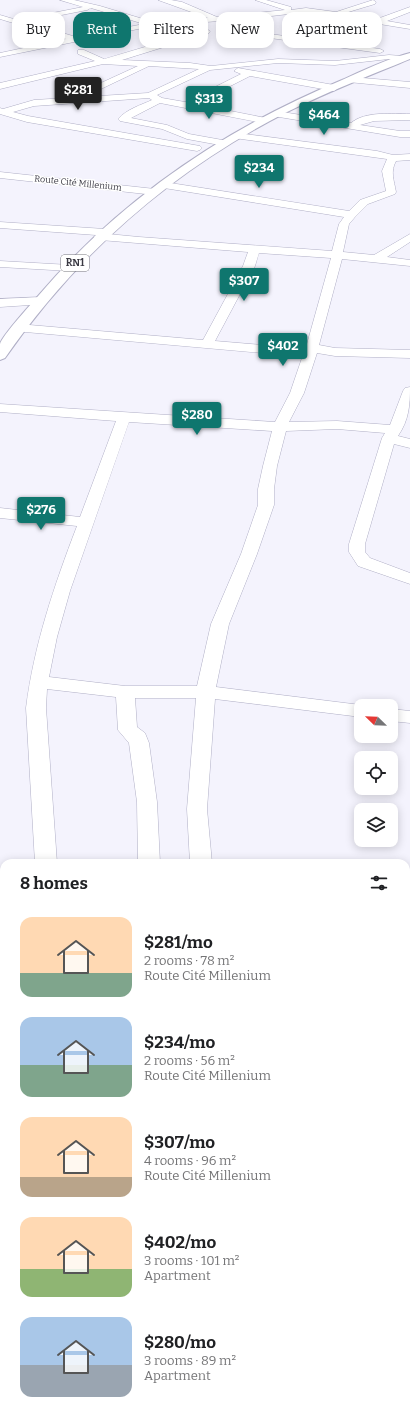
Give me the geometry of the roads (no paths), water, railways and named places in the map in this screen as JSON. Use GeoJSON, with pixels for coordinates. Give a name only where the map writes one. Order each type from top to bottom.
{"type":"FeatureCollection","features":[{"type":"Feature","properties":{"kind":"highway","name":"RN1"},"geometry":{"type":"LineString","coordinates":[[0,355],[18,328],[70,268],[103,235],[160,189],[214,150],[263,120],[351,80],[408,57]]}},
{"type":"Feature","properties":{"kind":"street"},"geometry":{"type":"LineString","coordinates":[[64,0],[139,20]]}},
{"type":"Feature","properties":{"kind":"street"},"geometry":{"type":"LineString","coordinates":[[162,0],[179,4],[214,19],[246,26],[282,31]]}},
{"type":"Feature","properties":{"kind":"street"},"geometry":{"type":"LineString","coordinates":[[260,0],[285,11]]}},
{"type":"Feature","properties":{"kind":"street"},"geometry":{"type":"LineString","coordinates":[[341,12],[372,2],[361,0]]}},
{"type":"Feature","properties":{"kind":"street"},"geometry":{"type":"LineString","coordinates":[[311,10],[315,3]]}},
{"type":"Feature","properties":{"kind":"street"},"geometry":{"type":"LineString","coordinates":[[65,12],[94,7]]}},
{"type":"Feature","properties":{"kind":"street"},"geometry":{"type":"LineString","coordinates":[[382,20],[410,9]]}},
{"type":"Feature","properties":{"kind":"street"},"geometry":{"type":"LineString","coordinates":[[208,19],[285,11],[311,10],[323,12]]}},
{"type":"Feature","properties":{"kind":"street"},"geometry":{"type":"LineString","coordinates":[[0,17],[12,21]]}},
{"type":"Feature","properties":{"kind":"street"},"geometry":{"type":"LineString","coordinates":[[0,22],[12,21]]}},
{"type":"Feature","properties":{"kind":"street"},"geometry":{"type":"LineString","coordinates":[[382,22],[410,27]]}},
{"type":"Feature","properties":{"kind":"street"},"geometry":{"type":"LineString","coordinates":[[382,27],[410,32]]}},
{"type":"Feature","properties":{"kind":"street"},"geometry":{"type":"LineString","coordinates":[[0,55],[73,41]]}},
{"type":"Feature","properties":{"kind":"street"},"geometry":{"type":"LineString","coordinates":[[0,86],[104,62],[150,48]]}},
{"type":"Feature","properties":{"kind":"street"},"geometry":{"type":"LineString","coordinates":[[362,48],[382,51],[389,57]]}},
{"type":"Feature","properties":{"kind":"street"},"geometry":{"type":"LineString","coordinates":[[81,52],[104,62],[190,65],[208,68],[278,61],[335,63],[389,57],[408,57]]}},
{"type":"Feature","properties":{"kind":"street"},"geometry":{"type":"LineString","coordinates":[[137,52],[182,59],[190,65]]}},
{"type":"Feature","properties":{"kind":"street"},"geometry":{"type":"LineString","coordinates":[[82,95],[149,63]]}},
{"type":"Feature","properties":{"kind":"street"},"geometry":{"type":"LineString","coordinates":[[218,67],[334,88]]}},
{"type":"Feature","properties":{"kind":"street"},"geometry":{"type":"LineString","coordinates":[[1,111],[34,103],[150,95],[208,68]]}},
{"type":"Feature","properties":{"kind":"street"},"geometry":{"type":"LineString","coordinates":[[186,105],[249,73]]}},
{"type":"Feature","properties":{"kind":"street"},"geometry":{"type":"LineString","coordinates":[[351,80],[410,85]]}},
{"type":"Feature","properties":{"kind":"street"},"geometry":{"type":"LineString","coordinates":[[150,95],[160,100],[263,120]]}},
{"type":"Feature","properties":{"kind":"street"},"geometry":{"type":"LineString","coordinates":[[160,100],[133,112],[123,119],[164,127],[188,136],[225,143]]}},
{"type":"Feature","properties":{"kind":"street"},"geometry":{"type":"LineString","coordinates":[[1,111],[16,117],[47,123],[214,150]]}},
{"type":"Feature","properties":{"kind":"street"},"geometry":{"type":"LineString","coordinates":[[276,114],[410,134]]}},
{"type":"Feature","properties":{"kind":"street"},"geometry":{"type":"LineString","coordinates":[[353,126],[359,122],[381,117],[410,117]]}},
{"type":"Feature","properties":{"kind":"street"},"geometry":{"type":"LineString","coordinates":[[237,136],[377,154],[393,158],[410,157]]}},
{"type":"Feature","properties":{"kind":"street"},"geometry":{"type":"LineString","coordinates":[[201,859],[197,809],[206,692],[212,655],[220,624],[249,554],[266,505],[267,480],[280,427],[297,393],[312,348],[338,254],[342,229],[351,215],[364,202],[389,194],[391,189],[386,178],[386,172],[393,158]]}},
{"type":"Feature","properties":{"kind":"street","name":"Route Cité Millenium"},"geometry":{"type":"LineString","coordinates":[[0,175],[160,189],[351,215]]}},
{"type":"Feature","properties":{"kind":"street"},"geometry":{"type":"LineString","coordinates":[[2,228],[103,235],[174,245],[338,254],[410,263]]}},
{"type":"Feature","properties":{"kind":"street"},"geometry":{"type":"LineString","coordinates":[[377,258],[410,237]]}},
{"type":"Feature","properties":{"kind":"street"},"geometry":{"type":"LineString","coordinates":[[207,344],[246,273],[254,250]]}},
{"type":"Feature","properties":{"kind":"street"},"geometry":{"type":"LineString","coordinates":[[0,264],[70,268]]}},
{"type":"Feature","properties":{"kind":"street"},"geometry":{"type":"LineString","coordinates":[[0,303],[41,302]]}},
{"type":"Feature","properties":{"kind":"street"},"geometry":{"type":"LineString","coordinates":[[18,328],[274,350],[312,348],[335,352],[410,354]]}},
{"type":"Feature","properties":{"kind":"street"},"geometry":{"type":"LineString","coordinates":[[274,350],[294,359],[299,364],[303,375]]}},
{"type":"Feature","properties":{"kind":"street"},"geometry":{"type":"LineString","coordinates":[[410,391],[392,434],[357,544],[357,552],[364,562],[410,579]]}},
{"type":"Feature","properties":{"kind":"street"},"geometry":{"type":"LineString","coordinates":[[0,408],[280,427],[337,425],[392,434],[410,444]]}},
{"type":"Feature","properties":{"kind":"street"},"geometry":{"type":"LineString","coordinates":[[46,859],[36,716],[39,682],[50,632],[76,547],[124,417]]}},
{"type":"Feature","properties":{"kind":"street"},"geometry":{"type":"LineString","coordinates":[[0,513],[60,518],[86,523]]}},
{"type":"Feature","properties":{"kind":"street"},"geometry":{"type":"LineString","coordinates":[[39,682],[125,692],[206,692],[354,710]]}},
{"type":"Feature","properties":{"kind":"street"},"geometry":{"type":"LineString","coordinates":[[125,692],[128,730],[138,738],[140,743],[147,802],[149,859]]}},
{"type":"Feature","properties":{"kind":"street"},"geometry":{"type":"LineString","coordinates":[[398,715],[410,717]]}}]}
